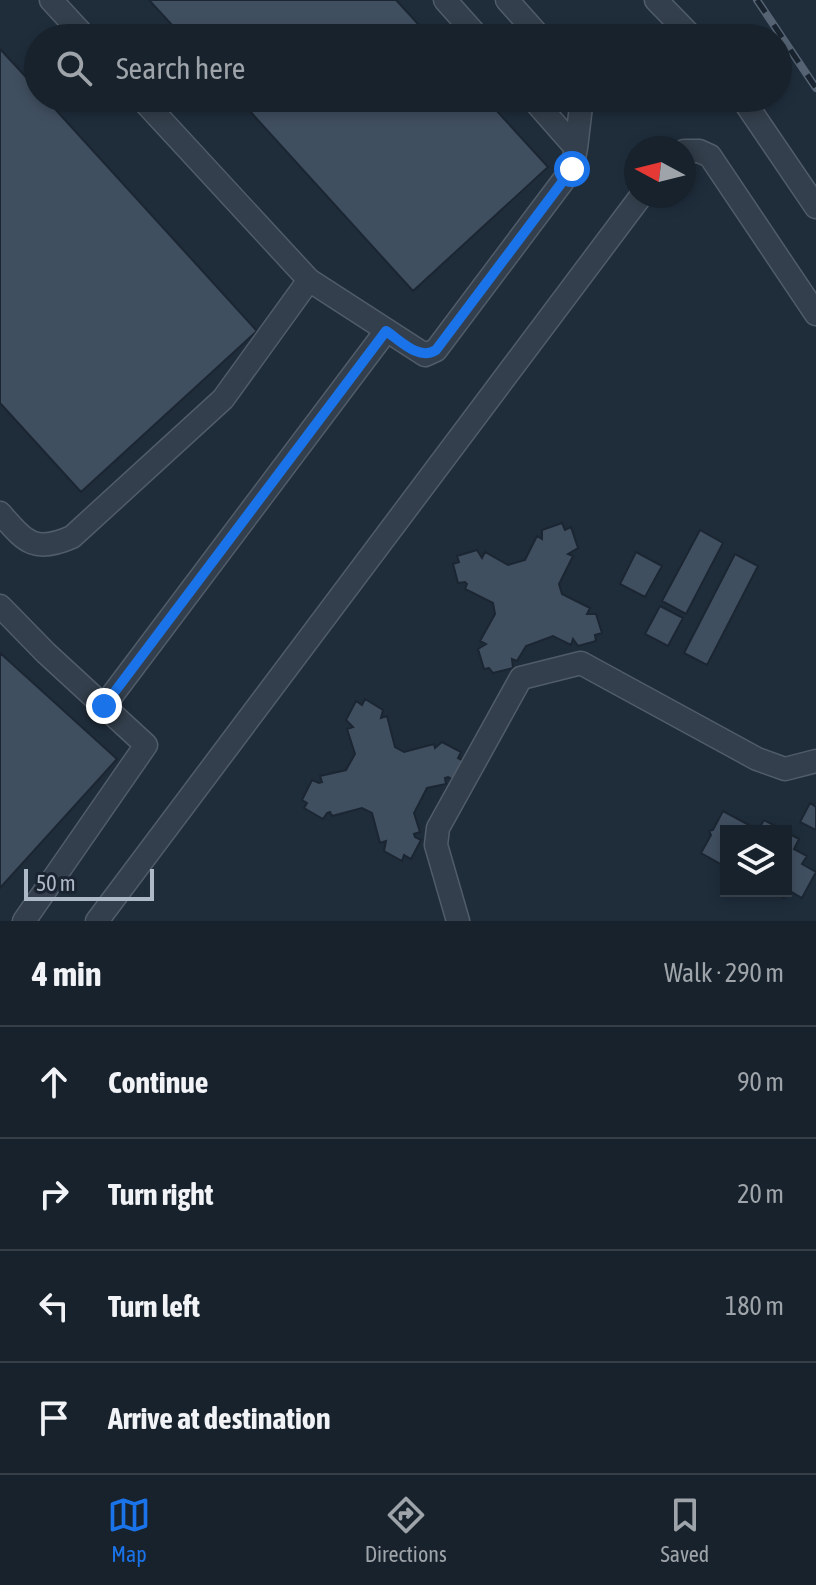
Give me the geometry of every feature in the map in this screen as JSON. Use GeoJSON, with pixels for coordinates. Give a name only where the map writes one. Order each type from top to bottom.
{"type":"FeatureCollection","features":[{"type":"Feature","properties":{"kind":"street"},"geometry":{"type":"LineString","coordinates":[[51,0],[73,24]]}},
{"type":"Feature","properties":{"kind":"street"},"geometry":{"type":"LineString","coordinates":[[507,0],[528,24]]}},
{"type":"Feature","properties":{"kind":"street"},"geometry":{"type":"LineString","coordinates":[[656,0],[679,24]]}},
{"type":"Feature","properties":{"kind":"street"},"geometry":{"type":"LineString","coordinates":[[455,4],[469,24]]}},
{"type":"Feature","properties":{"kind":"street"},"geometry":{"type":"LineString","coordinates":[[154,112],[309,280],[421,354],[429,355],[436,350],[572,169],[580,112]]}},
{"type":"Feature","properties":{"kind":"street"},"geometry":{"type":"LineString","coordinates":[[544,112],[576,148]]}},
{"type":"Feature","properties":{"kind":"street"},"geometry":{"type":"LineString","coordinates":[[752,112],[816,207]]}},
{"type":"Feature","properties":{"kind":"street"},"geometry":{"type":"LineString","coordinates":[[696,151],[710,156],[816,314]]}},
{"type":"Feature","properties":{"kind":"street"},"geometry":{"type":"LineString","coordinates":[[97,921],[632,208]]}},
{"type":"Feature","properties":{"kind":"street"},"geometry":{"type":"LineString","coordinates":[[0,513],[24,540],[35,545],[59,543],[72,537],[223,399],[309,280]]}},
{"type":"Feature","properties":{"kind":"street"},"geometry":{"type":"LineString","coordinates":[[104,706],[386,331]]}},
{"type":"Feature","properties":{"kind":"street"},"geometry":{"type":"LineString","coordinates":[[0,606],[146,745],[24,921]]}},
{"type":"Feature","properties":{"kind":"street"},"geometry":{"type":"LineString","coordinates":[[458,921],[436,845],[438,828],[521,678],[581,663],[757,759],[785,769],[816,761]]}},
{"type":"Feature","properties":{"kind":"building"},"geometry":{"type":"Polygon","coordinates":[[[149,0],[396,0],[418,24],[171,24],[149,0]]]}},
{"type":"Feature","properties":{"kind":"building"},"geometry":{"type":"Polygon","coordinates":[[[0,49],[24,75],[24,112],[58,112],[257,331],[81,492],[0,403],[0,49]]]}},
{"type":"Feature","properties":{"kind":"building"},"geometry":{"type":"Polygon","coordinates":[[[251,112],[498,112],[548,167],[413,291],[251,112]]]}},
{"type":"Feature","properties":{"kind":"building"},"geometry":{"type":"Polygon","coordinates":[[[562,523],[565,530],[571,527],[578,548],[568,554],[573,556],[559,584],[562,594],[590,608],[587,614],[596,614],[602,633],[595,635],[596,641],[578,646],[573,639],[571,645],[553,636],[526,646],[517,661],[512,659],[513,668],[493,673],[489,668],[484,669],[478,649],[486,644],[480,641],[495,614],[493,603],[465,589],[465,582],[458,583],[453,564],[459,562],[457,556],[477,550],[482,558],[485,552],[508,565],[525,560],[537,536],[542,539],[542,530],[562,523]]]}},
{"type":"Feature","properties":{"kind":"building"},"geometry":{"type":"Polygon","coordinates":[[[700,530],[723,543],[686,614],[662,601],[700,530]]]}},
{"type":"Feature","properties":{"kind":"building"},"geometry":{"type":"Polygon","coordinates":[[[636,552],[662,566],[645,597],[620,584],[636,552]]]}},
{"type":"Feature","properties":{"kind":"building"},"geometry":{"type":"Polygon","coordinates":[[[735,554],[758,566],[707,665],[684,653],[735,554]]]}},
{"type":"Feature","properties":{"kind":"building"},"geometry":{"type":"Polygon","coordinates":[[[660,606],[683,618],[668,646],[645,634],[660,606]]]}},
{"type":"Feature","properties":{"kind":"building"},"geometry":{"type":"Polygon","coordinates":[[[0,653],[117,759],[0,888],[0,653]]]}},
{"type":"Feature","properties":{"kind":"building"},"geometry":{"type":"Polygon","coordinates":[[[365,699],[383,710],[381,718],[387,716],[395,747],[404,752],[434,744],[435,748],[442,742],[461,752],[458,758],[464,761],[454,780],[448,777],[445,778],[446,784],[427,788],[414,813],[420,832],[414,834],[421,840],[411,859],[404,855],[402,861],[384,851],[386,841],[380,843],[372,813],[362,808],[332,816],[330,812],[323,819],[304,808],[307,803],[302,800],[312,780],[319,783],[322,782],[320,776],[346,770],[355,754],[347,729],[353,727],[346,720],[356,701],[362,705],[365,699]]]}},
{"type":"Feature","properties":{"kind":"building"},"geometry":{"type":"Polygon","coordinates":[[[810,803],[816,807],[816,830],[800,822],[810,803]]]}},
{"type":"Feature","properties":{"kind":"building"},"geometry":{"type":"Polygon","coordinates":[[[723,811],[749,825],[720,825],[720,864],[701,853],[711,835],[709,831],[713,830],[723,811]]]}},
{"type":"Feature","properties":{"kind":"building"},"geometry":{"type":"Polygon","coordinates":[[[792,835],[799,839],[794,849],[807,856],[802,864],[816,872],[802,898],[792,892],[792,835]]]}},
{"type":"Feature","properties":{"kind":"railway"},"geometry":{"type":"LineString","coordinates":[[757,0],[773,24]]}},
{"type":"Feature","properties":{"kind":"railway"},"geometry":{"type":"LineString","coordinates":[[792,52],[816,88]]}},
{"type":"Feature","properties":{"kind":"route"},"geometry":{"type":"LineString","coordinates":[[104,706],[386,331],[421,354],[429,355],[436,350],[572,169]]}}]}
